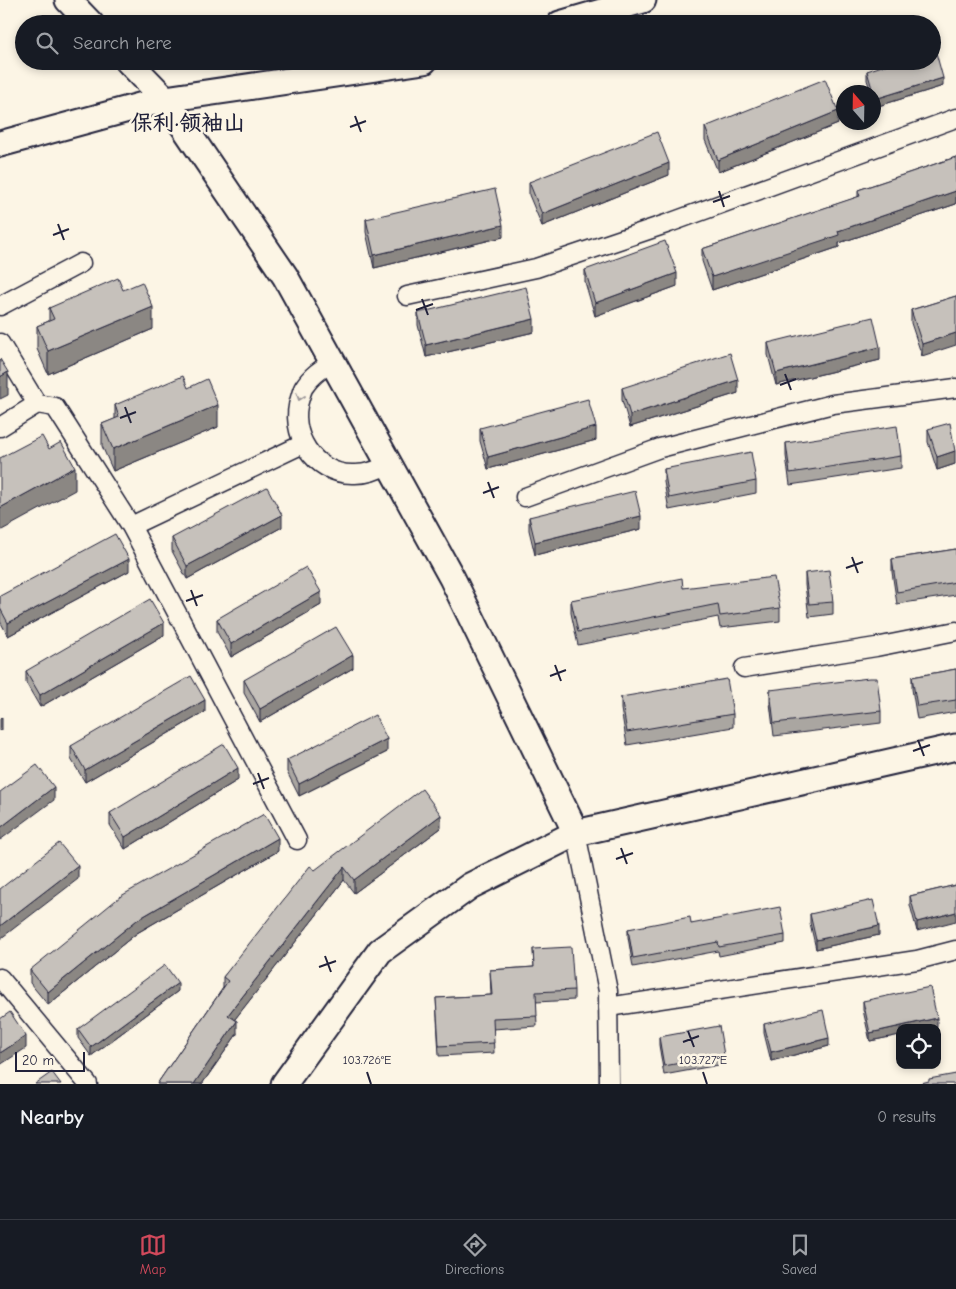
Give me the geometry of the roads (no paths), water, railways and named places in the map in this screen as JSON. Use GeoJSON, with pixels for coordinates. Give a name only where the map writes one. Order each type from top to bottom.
{"type":"FeatureCollection","features":[{"type":"Feature","properties":{"kind":"street"},"geometry":{"type":"LineString","coordinates":[[68,0],[82,15]]}},
{"type":"Feature","properties":{"kind":"street"},"geometry":{"type":"LineString","coordinates":[[591,15],[643,0]]}},
{"type":"Feature","properties":{"kind":"street"},"geometry":{"type":"LineString","coordinates":[[137,70],[165,99],[285,276],[452,578],[576,833],[608,991],[609,1084]]}},
{"type":"Feature","properties":{"kind":"street"},"geometry":{"type":"LineString","coordinates":[[0,144],[165,99],[363,70]]}},
{"type":"Feature","properties":{"kind":"street"},"geometry":{"type":"LineString","coordinates":[[408,296],[536,268],[669,223],[956,118]]}},
{"type":"Feature","properties":{"kind":"street"},"geometry":{"type":"LineString","coordinates":[[0,306],[81,263]]}},
{"type":"Feature","properties":{"kind":"street"},"geometry":{"type":"LineString","coordinates":[[0,343],[37,404]]}},
{"type":"Feature","properties":{"kind":"street"},"geometry":{"type":"LineString","coordinates":[[332,362],[316,372],[303,388],[297,406],[297,426],[304,444],[316,460],[332,470],[352,474],[371,472],[389,464]]}},
{"type":"Feature","properties":{"kind":"street"},"geometry":{"type":"LineString","coordinates":[[525,497],[660,448],[833,404],[956,388]]}},
{"type":"Feature","properties":{"kind":"street"},"geometry":{"type":"LineString","coordinates":[[0,427],[37,404],[55,407],[131,526],[297,840]]}},
{"type":"Feature","properties":{"kind":"street"},"geometry":{"type":"LineString","coordinates":[[131,526],[304,444]]}},
{"type":"Feature","properties":{"kind":"street"},"geometry":{"type":"LineString","coordinates":[[744,668],[876,648],[956,631]]}},
{"type":"Feature","properties":{"kind":"street"},"geometry":{"type":"LineString","coordinates":[[284,1084],[380,951],[470,886],[576,833],[956,747]]}},
{"type":"Feature","properties":{"kind":"street"},"geometry":{"type":"LineString","coordinates":[[608,1007],[917,960],[956,950]]}},
{"type":"Feature","properties":{"kind":"street"},"geometry":{"type":"LineString","coordinates":[[0,978],[88,1084]]}},
{"type":"Feature","properties":{"kind":"district","name":"保利·领袖山"},"geometry":{"type":"Point","coordinates":[188,123]}}]}
